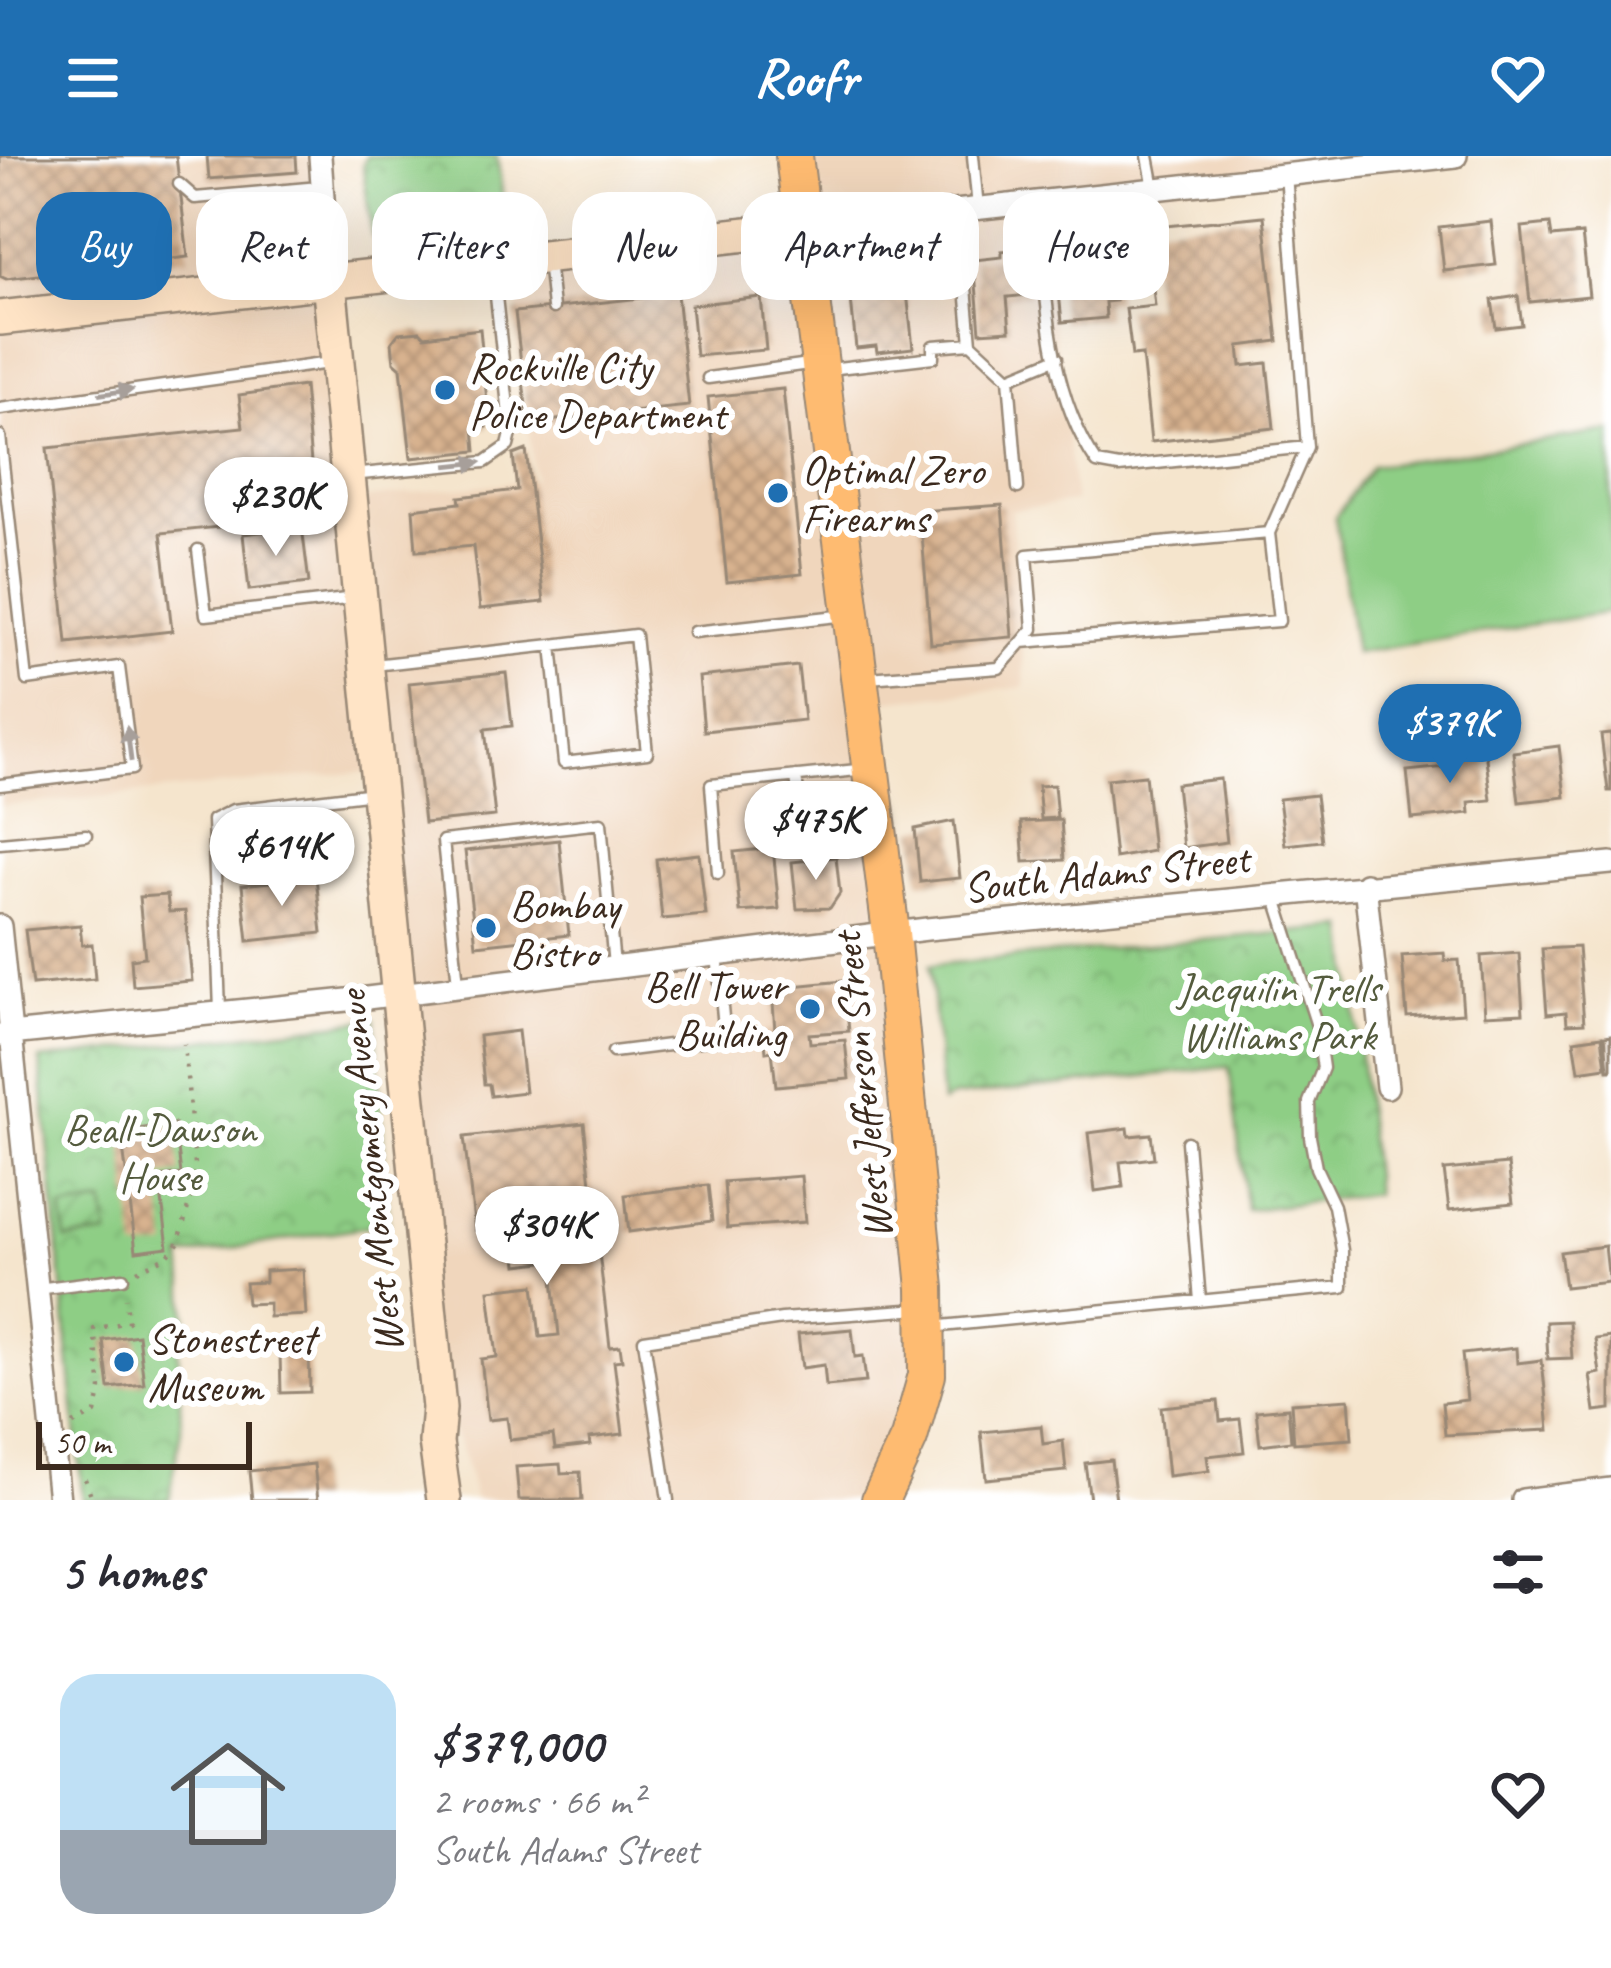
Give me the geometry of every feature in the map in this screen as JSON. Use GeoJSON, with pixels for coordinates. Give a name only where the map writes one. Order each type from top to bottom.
{"type":"FeatureCollection","features":[{"type":"Feature","properties":{"kind":"main road","name":"West Jefferson Street"},"geometry":{"type":"LineString","coordinates":[[794,156],[797,192]]}},
{"type":"Feature","properties":{"kind":"main road","name":"West Jefferson Street"},"geometry":{"type":"LineString","coordinates":[[811,300],[891,933],[927,1318],[927,1376],[909,1438],[880,1499]]}},
{"type":"Feature","properties":{"kind":"street"},"geometry":{"type":"LineString","coordinates":[[320,156],[320,192]]}},
{"type":"Feature","properties":{"kind":"street"},"geometry":{"type":"LineString","coordinates":[[1125,192],[1291,168],[1456,156]]}},
{"type":"Feature","properties":{"kind":"street"},"geometry":{"type":"LineString","coordinates":[[548,256],[741,235]]}},
{"type":"Feature","properties":{"kind":"street"},"geometry":{"type":"LineString","coordinates":[[0,318],[196,296]]}},
{"type":"Feature","properties":{"kind":"street","name":"West Montgomery Avenue"},"geometry":{"type":"LineString","coordinates":[[331,300],[439,1408],[436,1442],[444,1500]]}},
{"type":"Feature","properties":{"kind":"street","name":"South Adams Street"},"geometry":{"type":"LineString","coordinates":[[5,1035],[891,933],[1611,862]]}},
{"type":"Feature","properties":{"kind":"street"},"geometry":{"type":"LineString","coordinates":[[1365,884],[1387,1088]]}},
{"type":"Feature","properties":{"kind":"street"},"geometry":{"type":"LineString","coordinates":[[0,926],[5,1035],[59,1500]]}},
{"type":"Feature","properties":{"kind":"street","name":"West Montgomery Avenue"},"geometry":{"type":"LineString","coordinates":[[439,1408],[466,1500]]}},
{"type":"Feature","properties":{"kind":"street"},"geometry":{"type":"LineString","coordinates":[[1523,1500],[1611,1489]]}},
{"type":"Feature","properties":{"kind":"lane"},"geometry":{"type":"LineString","coordinates":[[970,192],[973,156]]}},
{"type":"Feature","properties":{"kind":"lane"},"geometry":{"type":"LineString","coordinates":[[1148,156],[1154,189]]}},
{"type":"Feature","properties":{"kind":"lane"},"geometry":{"type":"LineString","coordinates":[[1022,642],[1279,621],[1269,533],[1307,447],[1291,168]]}},
{"type":"Feature","properties":{"kind":"lane"},"geometry":{"type":"LineString","coordinates":[[179,184],[195,198],[320,187]]}},
{"type":"Feature","properties":{"kind":"lane"},"geometry":{"type":"LineString","coordinates":[[548,256],[553,308]]}},
{"type":"Feature","properties":{"kind":"lane"},"geometry":{"type":"LineString","coordinates":[[347,475],[485,461],[508,446],[511,434],[497,300]]}},
{"type":"Feature","properties":{"kind":"lane"},"geometry":{"type":"LineString","coordinates":[[970,300],[971,343],[1009,378],[1018,488]]}},
{"type":"Feature","properties":{"kind":"lane"},"geometry":{"type":"LineString","coordinates":[[1046,300],[1057,358],[1083,442],[1097,463],[1119,467],[1307,447]]}},
{"type":"Feature","properties":{"kind":"lane"},"geometry":{"type":"LineString","coordinates":[[708,378],[933,357],[933,346],[971,343]]}},
{"type":"Feature","properties":{"kind":"lane"},"geometry":{"type":"LineString","coordinates":[[1009,378],[1057,358]]}},
{"type":"Feature","properties":{"kind":"lane"},"geometry":{"type":"LineString","coordinates":[[0,410],[337,362]]}},
{"type":"Feature","properties":{"kind":"lane"},"geometry":{"type":"LineString","coordinates":[[0,436],[26,680],[119,667],[132,770],[0,785]]}},
{"type":"Feature","properties":{"kind":"lane"},"geometry":{"type":"LineString","coordinates":[[859,678],[999,668],[1033,629],[1027,555],[1269,533]]}},
{"type":"Feature","properties":{"kind":"lane"},"geometry":{"type":"LineString","coordinates":[[198,550],[206,615],[358,597]]}},
{"type":"Feature","properties":{"kind":"lane"},"geometry":{"type":"LineString","coordinates":[[694,632],[850,614]]}},
{"type":"Feature","properties":{"kind":"lane"},"geometry":{"type":"LineString","coordinates":[[365,666],[634,635],[647,753],[565,763],[552,645]]}},
{"type":"Feature","properties":{"kind":"lane"},"geometry":{"type":"LineString","coordinates":[[718,873],[711,785],[870,768]]}},
{"type":"Feature","properties":{"kind":"lane"},"geometry":{"type":"LineString","coordinates":[[796,776],[804,845]]}},
{"type":"Feature","properties":{"kind":"lane"},"geometry":{"type":"LineString","coordinates":[[220,1011],[213,820],[233,810],[376,793]]}},
{"type":"Feature","properties":{"kind":"lane"},"geometry":{"type":"LineString","coordinates":[[458,985],[443,841],[601,823],[614,966]]}},
{"type":"Feature","properties":{"kind":"lane"},"geometry":{"type":"LineString","coordinates":[[0,843],[86,836]]}},
{"type":"Feature","properties":{"kind":"lane"},"geometry":{"type":"LineString","coordinates":[[668,1500],[644,1340],[782,1319],[927,1318],[1342,1287],[1342,1250],[1334,1206],[1316,1168],[1310,1137],[1309,1102],[1323,1068],[1317,1026],[1274,894]]}},
{"type":"Feature","properties":{"kind":"lane"},"geometry":{"type":"LineString","coordinates":[[613,1052],[725,1038],[717,954]]}},
{"type":"Feature","properties":{"kind":"lane"},"geometry":{"type":"LineString","coordinates":[[1187,1142],[1200,1301]]}},
{"type":"Feature","properties":{"kind":"lane"},"geometry":{"type":"LineString","coordinates":[[37,1289],[123,1278]]}},
{"type":"Feature","properties":{"kind":"path"},"geometry":{"type":"LineString","coordinates":[[74,1424],[95,1413],[101,1389],[94,1329],[128,1322],[123,1278],[167,1256],[179,1242],[196,1176],[184,1048]]}},
{"type":"Feature","properties":{"kind":"shaded area"},"geometry":{"type":"Polygon","coordinates":[[[0,156],[320,156],[323,192],[196,192],[196,300],[333,300],[350,500],[534,480],[517,300],[548,300],[548,256],[572,253],[572,300],[717,300],[717,237],[741,235],[741,300],[979,300],[979,192],[797,192],[794,156],[1292,156],[1294,174],[1124,192],[1003,192],[1003,300],[1051,300],[1075,502],[1011,510],[1025,687],[862,703],[927,1327],[880,1500],[475,1500],[460,1444],[439,1408],[374,771],[0,806],[0,156]]]}},
{"type":"Feature","properties":{"kind":"green space"},"geometry":{"type":"Polygon","coordinates":[[[366,156],[497,156],[502,192],[372,192],[372,236],[363,165],[366,156]]]}},
{"type":"Feature","properties":{"kind":"green space"},"geometry":{"type":"Polygon","coordinates":[[[1611,431],[1611,612],[1355,653],[1335,517],[1372,466],[1611,431]]]}},
{"type":"Feature","properties":{"kind":"green space","name":"Jacquilin Trells Williams Park"},"geometry":{"type":"Polygon","coordinates":[[[1346,927],[1375,1194],[1247,1210],[1229,1067],[952,1097],[942,1103],[930,965],[1346,927]]]}},
{"type":"Feature","properties":{"kind":"green space","name":"Beall-Dawson House"},"geometry":{"type":"Polygon","coordinates":[[[375,1019],[388,1223],[182,1257],[189,1343],[178,1344],[181,1429],[169,1500],[83,1500],[40,1060],[375,1019]]]}},
{"type":"Feature","properties":{"kind":"green space"},"geometry":{"type":"Polygon","coordinates":[[[104,1203],[108,1235],[66,1240],[62,1209],[104,1203]]]}},
{"type":"Feature","properties":{"kind":"building"},"geometry":{"type":"Polygon","coordinates":[[[0,156],[176,156],[188,257],[172,259],[172,192],[36,192],[36,275],[0,276],[0,156]]]}},
{"type":"Feature","properties":{"kind":"building"},"geometry":{"type":"Polygon","coordinates":[[[207,156],[296,156],[297,172],[209,179],[207,156]]]}},
{"type":"Feature","properties":{"kind":"building"},"geometry":{"type":"Polygon","coordinates":[[[1264,216],[1278,341],[1239,346],[1241,366],[1267,363],[1274,428],[1151,442],[1142,355],[1132,356],[1126,309],[1169,300],[1169,226],[1264,216]]]}},
{"type":"Feature","properties":{"kind":"building"},"geometry":{"type":"Polygon","coordinates":[[[1491,221],[1496,265],[1444,271],[1439,227],[1491,221]]]}},
{"type":"Feature","properties":{"kind":"building"},"geometry":{"type":"Polygon","coordinates":[[[1550,224],[1552,237],[1582,234],[1589,296],[1530,302],[1522,227],[1550,224]]]}},
{"type":"Feature","properties":{"kind":"building"},"geometry":{"type":"Polygon","coordinates":[[[1002,251],[1003,300],[1007,300],[1010,330],[980,332],[979,259],[1002,257],[1002,251]]]}},
{"type":"Feature","properties":{"kind":"building"},"geometry":{"type":"Polygon","coordinates":[[[1518,296],[1522,325],[1496,328],[1492,300],[1518,296]]]}},
{"type":"Feature","properties":{"kind":"building"},"geometry":{"type":"Polygon","coordinates":[[[623,300],[678,300],[689,406],[528,423],[515,312],[623,300]]]}},
{"type":"Feature","properties":{"kind":"building"},"geometry":{"type":"Polygon","coordinates":[[[761,300],[766,350],[696,356],[691,305],[761,300]]]}},
{"type":"Feature","properties":{"kind":"building"},"geometry":{"type":"Polygon","coordinates":[[[851,300],[908,300],[913,348],[877,352],[876,346],[856,348],[851,300]]]}},
{"type":"Feature","properties":{"kind":"building"},"geometry":{"type":"Polygon","coordinates":[[[1060,300],[1116,300],[1105,302],[1106,318],[1062,322],[1060,300]]]}},
{"type":"Feature","properties":{"kind":"building","name":"Rockville City Police Department"},"geometry":{"type":"Polygon","coordinates":[[[480,329],[488,412],[487,427],[474,428],[476,451],[411,458],[401,368],[394,362],[392,342],[399,333],[420,331],[425,336],[480,329]]]}},
{"type":"Feature","properties":{"kind":"building"},"geometry":{"type":"Polygon","coordinates":[[[304,386],[316,517],[161,533],[172,631],[67,643],[47,448],[243,427],[239,395],[304,386]]]}},
{"type":"Feature","properties":{"kind":"building"},"geometry":{"type":"Polygon","coordinates":[[[783,389],[802,574],[727,582],[708,397],[783,389]]]}},
{"type":"Feature","properties":{"kind":"building","name":"Rockville City Police Department"},"geometry":{"type":"Polygon","coordinates":[[[526,450],[544,602],[480,609],[473,546],[416,551],[413,509],[517,490],[513,455],[526,450]]]}},
{"type":"Feature","properties":{"kind":"building"},"geometry":{"type":"Polygon","coordinates":[[[1002,505],[1012,637],[931,644],[920,511],[1002,505]]]}},
{"type":"Feature","properties":{"kind":"building"},"geometry":{"type":"Polygon","coordinates":[[[302,527],[309,583],[249,590],[243,534],[302,527]]]}},
{"type":"Feature","properties":{"kind":"building"},"geometry":{"type":"Polygon","coordinates":[[[798,666],[804,720],[704,731],[699,677],[798,666]]]}},
{"type":"Feature","properties":{"kind":"building"},"geometry":{"type":"Polygon","coordinates":[[[506,673],[512,726],[485,729],[495,816],[424,823],[409,683],[506,673]]]}},
{"type":"Feature","properties":{"kind":"building"},"geometry":{"type":"Polygon","coordinates":[[[1611,734],[1611,791],[1608,791],[1601,735],[1611,734]]]}},
{"type":"Feature","properties":{"kind":"building"},"geometry":{"type":"Polygon","coordinates":[[[1559,746],[1565,797],[1519,802],[1513,752],[1559,746]]]}},
{"type":"Feature","properties":{"kind":"building"},"geometry":{"type":"Polygon","coordinates":[[[1485,750],[1491,800],[1469,802],[1470,813],[1412,819],[1407,771],[1447,767],[1446,754],[1485,750]]]}},
{"type":"Feature","properties":{"kind":"building"},"geometry":{"type":"Polygon","coordinates":[[[1145,775],[1153,851],[1115,858],[1107,779],[1145,775]]]}},
{"type":"Feature","properties":{"kind":"building"},"geometry":{"type":"Polygon","coordinates":[[[1220,779],[1227,842],[1183,848],[1176,784],[1220,779]]]}},
{"type":"Feature","properties":{"kind":"building"},"geometry":{"type":"Polygon","coordinates":[[[1054,785],[1057,818],[1041,819],[1038,786],[1054,785]]]}},
{"type":"Feature","properties":{"kind":"building"},"geometry":{"type":"Polygon","coordinates":[[[1316,795],[1322,841],[1285,845],[1279,799],[1316,795]]]}},
{"type":"Feature","properties":{"kind":"building"},"geometry":{"type":"Polygon","coordinates":[[[1061,820],[1064,860],[1024,862],[1021,822],[1061,820]]]}},
{"type":"Feature","properties":{"kind":"building"},"geometry":{"type":"Polygon","coordinates":[[[954,821],[960,878],[920,882],[915,829],[954,821]]]}},
{"type":"Feature","properties":{"kind":"building"},"geometry":{"type":"Polygon","coordinates":[[[559,840],[569,935],[476,945],[465,851],[559,840]]]}},
{"type":"Feature","properties":{"kind":"building"},"geometry":{"type":"Polygon","coordinates":[[[773,848],[779,909],[740,912],[734,852],[773,848]]]}},
{"type":"Feature","properties":{"kind":"building"},"geometry":{"type":"Polygon","coordinates":[[[699,854],[706,915],[662,919],[656,859],[699,854]]]}},
{"type":"Feature","properties":{"kind":"building"},"geometry":{"type":"Polygon","coordinates":[[[836,857],[840,893],[830,908],[797,909],[792,862],[836,857]]]}},
{"type":"Feature","properties":{"kind":"building"},"geometry":{"type":"Polygon","coordinates":[[[316,877],[322,933],[248,941],[242,885],[316,877]]]}},
{"type":"Feature","properties":{"kind":"building"},"geometry":{"type":"Polygon","coordinates":[[[167,895],[169,912],[185,911],[192,981],[133,986],[131,959],[145,957],[139,897],[167,895]]]}},
{"type":"Feature","properties":{"kind":"building"},"geometry":{"type":"Polygon","coordinates":[[[80,925],[82,945],[92,944],[95,979],[32,985],[25,930],[80,925]]]}},
{"type":"Feature","properties":{"kind":"building"},"geometry":{"type":"Polygon","coordinates":[[[1578,947],[1584,1023],[1567,1024],[1566,1012],[1547,1014],[1542,949],[1578,947]]]}},
{"type":"Feature","properties":{"kind":"building"},"geometry":{"type":"Polygon","coordinates":[[[1444,953],[1445,961],[1459,960],[1463,1013],[1407,1017],[1402,956],[1444,953]]]}},
{"type":"Feature","properties":{"kind":"building"},"geometry":{"type":"Polygon","coordinates":[[[1519,953],[1523,1013],[1485,1015],[1481,956],[1519,953]]]}},
{"type":"Feature","properties":{"kind":"building"},"geometry":{"type":"Polygon","coordinates":[[[844,981],[849,1031],[809,1034],[810,1043],[845,1040],[849,1079],[776,1086],[772,1051],[766,1052],[764,1032],[775,1031],[772,988],[844,981]]]}},
{"type":"Feature","properties":{"kind":"building"},"geometry":{"type":"Polygon","coordinates":[[[518,1031],[525,1092],[491,1096],[489,1084],[484,1084],[479,1036],[518,1031]]]}},
{"type":"Feature","properties":{"kind":"building"},"geometry":{"type":"Polygon","coordinates":[[[1611,1035],[1611,1070],[1608,1070],[1605,1036],[1611,1035]]]}},
{"type":"Feature","properties":{"kind":"building"},"geometry":{"type":"Polygon","coordinates":[[[1602,1036],[1606,1067],[1579,1071],[1574,1040],[1602,1036]]]}},
{"type":"Feature","properties":{"kind":"building"},"geometry":{"type":"Polygon","coordinates":[[[584,1123],[610,1347],[620,1346],[622,1360],[614,1361],[623,1434],[589,1438],[590,1445],[555,1449],[553,1435],[510,1440],[507,1418],[488,1420],[481,1359],[497,1357],[489,1290],[534,1285],[540,1337],[559,1335],[551,1261],[518,1265],[514,1225],[475,1230],[464,1137],[584,1123]]]}},
{"type":"Feature","properties":{"kind":"building","name":"Beall-Dawson House"},"geometry":{"type":"Polygon","coordinates":[[[175,1124],[181,1174],[159,1177],[168,1247],[136,1251],[121,1131],[175,1124]]]}},
{"type":"Feature","properties":{"kind":"building"},"geometry":{"type":"Polygon","coordinates":[[[1128,1128],[1129,1136],[1151,1134],[1154,1158],[1120,1162],[1123,1187],[1095,1191],[1088,1133],[1128,1128]]]}},
{"type":"Feature","properties":{"kind":"building"},"geometry":{"type":"Polygon","coordinates":[[[1508,1164],[1513,1203],[1449,1210],[1444,1170],[1508,1164]]]}},
{"type":"Feature","properties":{"kind":"building"},"geometry":{"type":"Polygon","coordinates":[[[801,1176],[805,1222],[727,1228],[724,1182],[801,1176]]]}},
{"type":"Feature","properties":{"kind":"building"},"geometry":{"type":"Polygon","coordinates":[[[708,1185],[712,1221],[629,1232],[625,1195],[708,1185]]]}},
{"type":"Feature","properties":{"kind":"building"},"geometry":{"type":"Polygon","coordinates":[[[1605,1246],[1609,1282],[1565,1287],[1560,1252],[1605,1246]]]}},
{"type":"Feature","properties":{"kind":"building"},"geometry":{"type":"Polygon","coordinates":[[[303,1269],[306,1315],[269,1317],[269,1303],[247,1304],[245,1283],[265,1282],[265,1271],[303,1269]]]}},
{"type":"Feature","properties":{"kind":"building"},"geometry":{"type":"Polygon","coordinates":[[[1569,1321],[1572,1358],[1548,1359],[1546,1322],[1569,1321]]]}},
{"type":"Feature","properties":{"kind":"building"},"geometry":{"type":"Polygon","coordinates":[[[852,1329],[855,1357],[863,1356],[866,1382],[826,1386],[824,1365],[802,1368],[798,1334],[852,1329]]]}},
{"type":"Feature","properties":{"kind":"building","name":"Stonestreet Museum"},"geometry":{"type":"Polygon","coordinates":[[[138,1335],[144,1384],[109,1388],[103,1340],[138,1335]]]}},
{"type":"Feature","properties":{"kind":"building"},"geometry":{"type":"Polygon","coordinates":[[[1611,1337],[1611,1409],[1595,1411],[1590,1375],[1600,1373],[1595,1339],[1611,1337]]]}},
{"type":"Feature","properties":{"kind":"building"},"geometry":{"type":"Polygon","coordinates":[[[1516,1348],[1517,1363],[1542,1360],[1549,1430],[1445,1435],[1442,1403],[1467,1400],[1462,1354],[1516,1348]]]}},
{"type":"Feature","properties":{"kind":"building"},"geometry":{"type":"Polygon","coordinates":[[[309,1351],[310,1392],[281,1393],[280,1352],[309,1351]]]}},
{"type":"Feature","properties":{"kind":"building"},"geometry":{"type":"Polygon","coordinates":[[[1349,1399],[1352,1439],[1294,1443],[1291,1403],[1349,1399]]]}},
{"type":"Feature","properties":{"kind":"building"},"geometry":{"type":"Polygon","coordinates":[[[1218,1401],[1220,1421],[1240,1419],[1244,1452],[1207,1456],[1209,1471],[1168,1476],[1161,1407],[1218,1401]]]}},
{"type":"Feature","properties":{"kind":"building"},"geometry":{"type":"Polygon","coordinates":[[[1288,1408],[1291,1441],[1260,1445],[1256,1411],[1288,1408]]]}},
{"type":"Feature","properties":{"kind":"building"},"geometry":{"type":"Polygon","coordinates":[[[1041,1426],[1043,1444],[1063,1441],[1066,1471],[986,1479],[981,1432],[1041,1426]]]}},
{"type":"Feature","properties":{"kind":"building"},"geometry":{"type":"Polygon","coordinates":[[[1111,1460],[1116,1500],[1090,1500],[1085,1463],[1111,1460]]]}},
{"type":"Feature","properties":{"kind":"building"},"geometry":{"type":"Polygon","coordinates":[[[314,1464],[318,1500],[252,1500],[249,1471],[314,1464]]]}},
{"type":"Feature","properties":{"kind":"building"},"geometry":{"type":"Polygon","coordinates":[[[560,1464],[561,1473],[580,1472],[582,1500],[519,1500],[516,1467],[560,1464]]]}},
{"type":"Feature","properties":{"kind":"place","name":"Rockville City Police Department"},"geometry":{"type":"Point","coordinates":[445,390]}},
{"type":"Feature","properties":{"kind":"place","name":"Optimal Zero Firearms"},"geometry":{"type":"Point","coordinates":[778,493]}},
{"type":"Feature","properties":{"kind":"place","name":"Bombay Bistro"},"geometry":{"type":"Point","coordinates":[486,928]}},
{"type":"Feature","properties":{"kind":"place","name":"Bell Tower Building"},"geometry":{"type":"Point","coordinates":[810,1009]}},
{"type":"Feature","properties":{"kind":"place","name":"Stonestreet Museum"},"geometry":{"type":"Point","coordinates":[124,1362]}}]}
